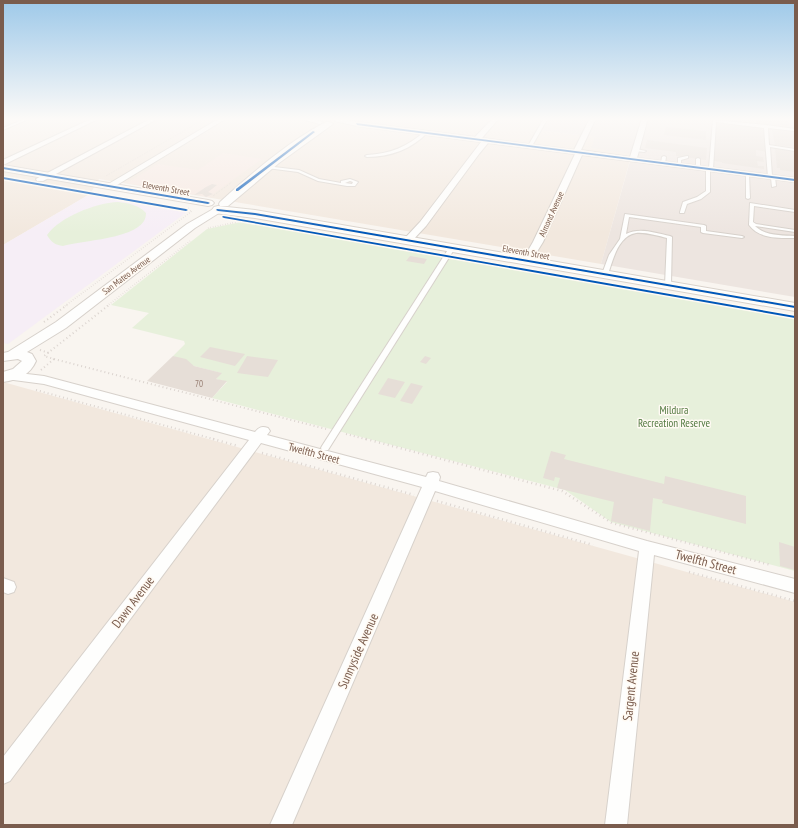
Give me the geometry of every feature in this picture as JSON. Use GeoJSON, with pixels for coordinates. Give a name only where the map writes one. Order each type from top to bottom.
{"type":"FeatureCollection","features":[{"type":"Feature","properties":{"kind":"main road","name":"Eleventh Street"},"geometry":{"type":"LineString","coordinates":[[3,168],[43,177]]}},
{"type":"Feature","properties":{"kind":"main road","name":"Eleventh Street"},"geometry":{"type":"LineString","coordinates":[[3,173],[104,184],[250,217],[411,241],[795,307]]}},
{"type":"Feature","properties":{"kind":"main road","name":"Eleventh Street"},"geometry":{"type":"LineString","coordinates":[[104,184],[211,208]]}},
{"type":"Feature","properties":{"kind":"street"},"geometry":{"type":"LineString","coordinates":[[3,163],[16,157]]}},
{"type":"Feature","properties":{"kind":"street"},"geometry":{"type":"LineString","coordinates":[[43,177],[82,157]]}},
{"type":"Feature","properties":{"kind":"street"},"geometry":{"type":"LineString","coordinates":[[104,184],[154,157]]}},
{"type":"Feature","properties":{"kind":"street","name":"San Mateo Avenue"},"geometry":{"type":"LineString","coordinates":[[6,376],[32,368],[37,349],[61,325],[191,226],[211,208],[238,190],[281,157]]}},
{"type":"Feature","properties":{"kind":"street"},"geometry":{"type":"LineString","coordinates":[[411,241],[473,157]]}},
{"type":"Feature","properties":{"kind":"street","name":"Almond Avenue"},"geometry":{"type":"LineString","coordinates":[[530,261],[536,254],[538,242],[576,157]]}},
{"type":"Feature","properties":{"kind":"street"},"geometry":{"type":"LineString","coordinates":[[614,157],[664,160],[679,165],[698,163],[709,169],[795,180]]}},
{"type":"Feature","properties":{"kind":"street","name":"San Mateo Avenue"},"geometry":{"type":"LineString","coordinates":[[6,356],[61,325]]}},
{"type":"Feature","properties":{"kind":"street"},"geometry":{"type":"LineString","coordinates":[[6,356],[24,355],[32,368]]}},
{"type":"Feature","properties":{"kind":"street","name":"Twelfth Street"},"geometry":{"type":"LineString","coordinates":[[32,368],[257,439],[795,586]]}},
{"type":"Feature","properties":{"kind":"street","name":"Twelfth Street"},"geometry":{"type":"LineString","coordinates":[[257,439],[325,448],[429,486]]}},
{"type":"Feature","properties":{"kind":"street","name":"Dawn Avenue"},"geometry":{"type":"LineString","coordinates":[[3,774],[257,439]]}},
{"type":"Feature","properties":{"kind":"street","name":"Sunnyside Avenue"},"geometry":{"type":"LineString","coordinates":[[281,825],[429,486]]}},
{"type":"Feature","properties":{"kind":"street","name":"Sargent Avenue"},"geometry":{"type":"LineString","coordinates":[[616,825],[648,547]]}},
{"type":"Feature","properties":{"kind":"lane"},"geometry":{"type":"LineString","coordinates":[[679,165],[679,159],[686,157]]}},
{"type":"Feature","properties":{"kind":"lane"},"geometry":{"type":"LineString","coordinates":[[682,212],[686,203],[699,198],[708,192],[710,157]]}},
{"type":"Feature","properties":{"kind":"lane"},"geometry":{"type":"LineString","coordinates":[[769,157],[771,177],[774,186]]}},
{"type":"Feature","properties":{"kind":"lane"},"geometry":{"type":"LineString","coordinates":[[698,163],[704,161]]}},
{"type":"Feature","properties":{"kind":"lane"},"geometry":{"type":"LineString","coordinates":[[267,167],[299,171],[316,180],[343,184]]}},
{"type":"Feature","properties":{"kind":"lane"},"geometry":{"type":"LineString","coordinates":[[747,174],[748,198]]}},
{"type":"Feature","properties":{"kind":"lane"},"geometry":{"type":"LineString","coordinates":[[793,239],[775,239],[753,229],[751,225],[752,204],[795,210]]}},
{"type":"Feature","properties":{"kind":"lane"},"geometry":{"type":"LineString","coordinates":[[622,240],[627,215],[704,226],[703,232],[742,238]]}},
{"type":"Feature","properties":{"kind":"lane"},"geometry":{"type":"LineString","coordinates":[[752,224],[795,231]]}},
{"type":"Feature","properties":{"kind":"lane"},"geometry":{"type":"LineString","coordinates":[[605,274],[615,248],[622,240],[634,232],[670,237],[668,285]]}},
{"type":"Feature","properties":{"kind":"lane"},"geometry":{"type":"LineString","coordinates":[[707,240],[708,233]]}},
{"type":"Feature","properties":{"kind":"lane"},"geometry":{"type":"LineString","coordinates":[[325,448],[452,248]]}},
{"type":"Feature","properties":{"kind":"path"},"geometry":{"type":"LineString","coordinates":[[104,184],[149,157]]}},
{"type":"Feature","properties":{"kind":"path"},"geometry":{"type":"LineString","coordinates":[[38,325],[192,211],[211,208]]}},
{"type":"Feature","properties":{"kind":"path"},"geometry":{"type":"LineString","coordinates":[[178,209],[211,208],[250,217]]}},
{"type":"Feature","properties":{"kind":"path"},"geometry":{"type":"LineString","coordinates":[[211,225],[206,228],[239,222]]}},
{"type":"Feature","properties":{"kind":"path"},"geometry":{"type":"LineString","coordinates":[[194,238],[44,356],[562,491],[612,523],[773,566]]}},
{"type":"Feature","properties":{"kind":"path"},"geometry":{"type":"LineString","coordinates":[[54,359],[32,368],[22,386],[257,439],[429,486],[593,545]]}},
{"type":"Feature","properties":{"kind":"path"},"geometry":{"type":"LineString","coordinates":[[683,570],[795,601]]}},
{"type":"Feature","properties":{"kind":"shaded area"},"geometry":{"type":"Polygon","coordinates":[[[3,157],[631,157],[601,264],[99,179],[90,194],[3,245],[3,157]]]}},
{"type":"Feature","properties":{"kind":"shaded area"},"geometry":{"type":"Polygon","coordinates":[[[218,157],[247,157],[262,159],[209,197],[127,183],[158,164],[198,170],[218,157]]]}},
{"type":"Feature","properties":{"kind":"shaded area"},"geometry":{"type":"Polygon","coordinates":[[[631,157],[795,157],[795,297],[601,264],[631,157]]]}},
{"type":"Feature","properties":{"kind":"shaded area"},"geometry":{"type":"Polygon","coordinates":[[[90,194],[187,212],[8,344],[3,343],[3,245],[90,194]]]}},
{"type":"Feature","properties":{"kind":"shaded area"},"geometry":{"type":"Polygon","coordinates":[[[3,382],[795,602],[795,825],[3,825],[3,382]]]}},
{"type":"Feature","properties":{"kind":"green space"},"geometry":{"type":"Polygon","coordinates":[[[118,202],[133,205],[143,210],[146,213],[144,222],[136,228],[112,237],[63,246],[54,243],[47,235],[60,222],[79,212],[99,205],[118,202]]]}},
{"type":"Feature","properties":{"kind":"green space","name":"Mildura Recreation Reserve"},"geometry":{"type":"Polygon","coordinates":[[[246,221],[795,318],[795,571],[611,522],[565,490],[212,398],[227,382],[216,379],[221,373],[194,366],[173,356],[185,344],[184,341],[132,328],[149,313],[111,305],[207,229],[246,221]]]}},
{"type":"Feature","properties":{"kind":"building"},"geometry":{"type":"Polygon","coordinates":[[[681,157],[706,157],[706,160],[681,157]]]}},
{"type":"Feature","properties":{"kind":"building"},"geometry":{"type":"Polygon","coordinates":[[[714,157],[763,157],[764,162],[757,161],[758,166],[764,166],[764,169],[722,163],[714,161],[714,157]]]}},
{"type":"Feature","properties":{"kind":"building"},"geometry":{"type":"Polygon","coordinates":[[[776,157],[795,157],[795,172],[780,170],[780,168],[777,168],[776,157]]]}},
{"type":"Feature","properties":{"kind":"building"},"geometry":{"type":"Polygon","coordinates":[[[212,184],[217,185],[208,192],[213,194],[206,197],[202,194],[194,195],[206,187],[212,184]]]}},
{"type":"Feature","properties":{"kind":"building"},"geometry":{"type":"Polygon","coordinates":[[[410,256],[427,259],[424,264],[406,261],[410,256]]]}},
{"type":"Feature","properties":{"kind":"building"},"geometry":{"type":"Polygon","coordinates":[[[210,347],[245,354],[235,366],[200,357],[210,347]]]}},
{"type":"Feature","properties":{"kind":"building"},"geometry":{"type":"Polygon","coordinates":[[[173,356],[186,359],[194,366],[222,373],[216,379],[227,381],[212,398],[147,381],[173,356]]]}},
{"type":"Feature","properties":{"kind":"building"},"geometry":{"type":"Polygon","coordinates":[[[247,356],[278,360],[268,377],[237,373],[247,356]]]}},
{"type":"Feature","properties":{"kind":"building"},"geometry":{"type":"Polygon","coordinates":[[[425,356],[431,358],[426,364],[420,362],[425,356]]]}},
{"type":"Feature","properties":{"kind":"building"},"geometry":{"type":"Polygon","coordinates":[[[388,378],[405,382],[395,398],[378,394],[388,378]]]}},
{"type":"Feature","properties":{"kind":"building"},"geometry":{"type":"Polygon","coordinates":[[[411,383],[423,386],[412,404],[400,401],[411,383]]]}},
{"type":"Feature","properties":{"kind":"building"},"geometry":{"type":"Polygon","coordinates":[[[551,451],[566,455],[564,459],[664,484],[665,476],[746,496],[746,524],[662,503],[663,500],[653,498],[650,531],[611,521],[614,502],[557,488],[560,478],[555,477],[554,481],[543,478],[551,451]]]}},
{"type":"Feature","properties":{"kind":"building"},"geometry":{"type":"Polygon","coordinates":[[[779,542],[795,547],[795,570],[780,566],[779,542]]]}},
{"type":"Feature","properties":{"kind":"cycle path"},"geometry":{"type":"LineString","coordinates":[[237,190],[281,157]]}},
{"type":"Feature","properties":{"kind":"cycle path"},"geometry":{"type":"LineString","coordinates":[[612,157],[795,180]]}},
{"type":"Feature","properties":{"kind":"cycle path"},"geometry":{"type":"LineString","coordinates":[[3,168],[208,203]]}},
{"type":"Feature","properties":{"kind":"cycle path"},"geometry":{"type":"LineString","coordinates":[[3,178],[186,210]]}},
{"type":"Feature","properties":{"kind":"cycle path"},"geometry":{"type":"LineString","coordinates":[[218,210],[255,214],[795,307]]}},
{"type":"Feature","properties":{"kind":"cycle path"},"geometry":{"type":"LineString","coordinates":[[224,217],[795,317]]}}]}
